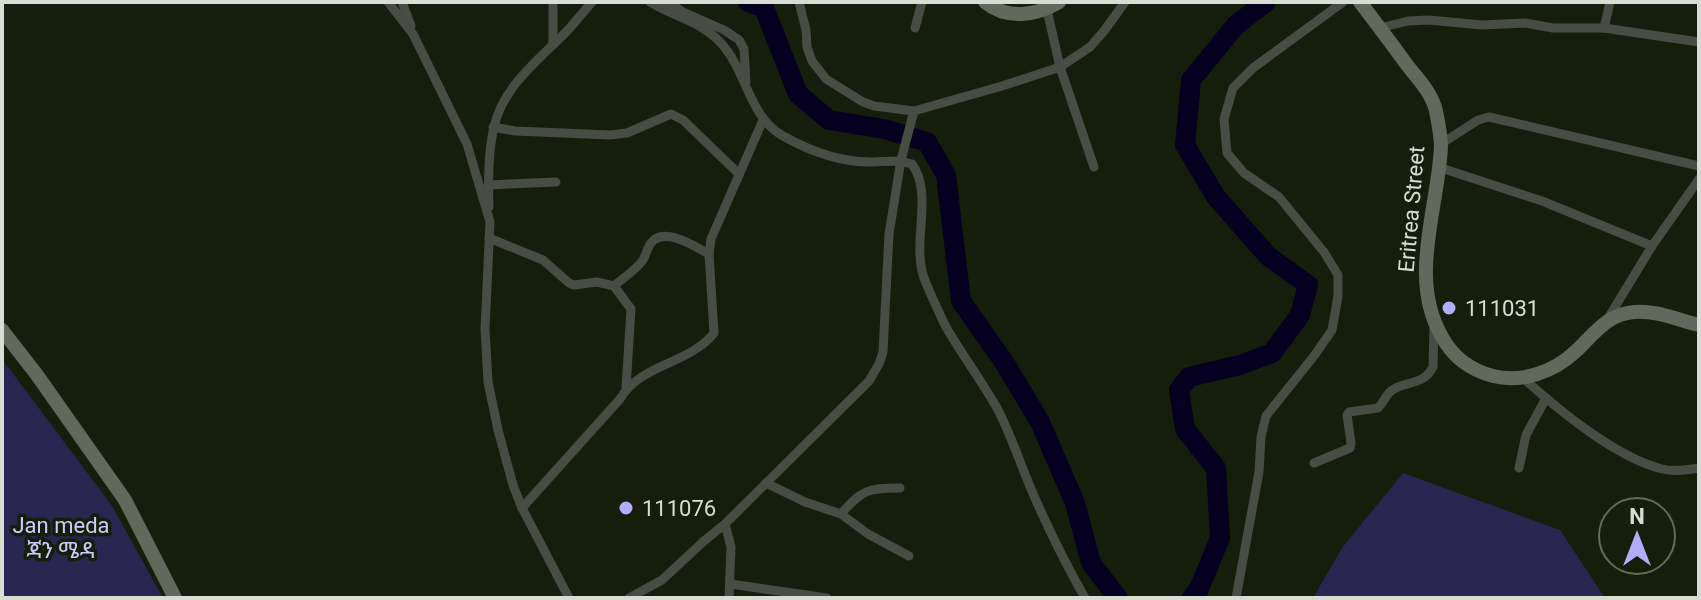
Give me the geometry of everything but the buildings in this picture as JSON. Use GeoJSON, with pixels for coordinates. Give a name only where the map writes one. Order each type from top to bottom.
{"type":"FeatureCollection","features":[{"type":"Feature","properties":{"kind":"main road"},"geometry":{"type":"LineString","coordinates":[[985,2],[1001,12],[1020,15],[1053,6]]}},
{"type":"Feature","properties":{"kind":"main road","name":"Eritrea Street"},"geometry":{"type":"LineString","coordinates":[[1360,2],[1432,99],[1435,109],[1441,144],[1431,209],[1426,271],[1428,301],[1434,324],[1456,357],[1489,375],[1523,378],[1564,362],[1607,320]]}},
{"type":"Feature","properties":{"kind":"main road"},"geometry":{"type":"LineString","coordinates":[[1607,320],[1634,312],[1652,312],[1699,325]]}},
{"type":"Feature","properties":{"kind":"main road"},"geometry":{"type":"LineString","coordinates":[[2,330],[125,500],[175,598]]}},
{"type":"Feature","properties":{"kind":"street"},"geometry":{"type":"LineString","coordinates":[[388,2],[413,34]]}},
{"type":"Feature","properties":{"kind":"street"},"geometry":{"type":"LineString","coordinates":[[402,2],[413,34],[467,144],[490,222]]}},
{"type":"Feature","properties":{"kind":"street"},"geometry":{"type":"LineString","coordinates":[[553,2],[553,44]]}},
{"type":"Feature","properties":{"kind":"street"},"geometry":{"type":"LineString","coordinates":[[569,598],[513,485],[488,382],[485,329],[490,222],[488,185],[493,127],[504,101],[535,61],[592,2]]}},
{"type":"Feature","properties":{"kind":"street"},"geometry":{"type":"LineString","coordinates":[[650,2],[683,17],[720,41],[763,120],[779,134],[846,160],[901,160],[912,164],[920,181],[922,210],[919,251],[926,284],[946,326],[999,412],[1032,491],[1085,598]]}},
{"type":"Feature","properties":{"kind":"street"},"geometry":{"type":"LineString","coordinates":[[668,2],[739,40],[744,49],[746,89]]}},
{"type":"Feature","properties":{"kind":"street"},"geometry":{"type":"LineString","coordinates":[[799,2],[807,47],[812,61],[826,79],[863,102],[913,115],[1060,67],[1090,47],[1125,2]]}},
{"type":"Feature","properties":{"kind":"street"},"geometry":{"type":"LineString","coordinates":[[915,28],[922,2]]}},
{"type":"Feature","properties":{"kind":"street"},"geometry":{"type":"LineString","coordinates":[[1236,598],[1266,416],[1332,330],[1338,275],[1324,252],[1279,197],[1244,173],[1227,153],[1224,119],[1233,88],[1253,68],[1343,2]]}},
{"type":"Feature","properties":{"kind":"street"},"geometry":{"type":"LineString","coordinates":[[1604,28],[1610,2]]}},
{"type":"Feature","properties":{"kind":"street"},"geometry":{"type":"LineString","coordinates":[[1053,6],[1060,67],[1094,167]]}},
{"type":"Feature","properties":{"kind":"street"},"geometry":{"type":"LineString","coordinates":[[1380,28],[1429,20],[1482,25],[1525,23],[1553,28],[1604,28],[1699,42]]}},
{"type":"Feature","properties":{"kind":"street"},"geometry":{"type":"LineString","coordinates":[[493,127],[515,131],[610,135],[627,133],[671,114],[683,120],[739,174]]}},
{"type":"Feature","properties":{"kind":"street"},"geometry":{"type":"LineString","coordinates":[[629,598],[662,580],[725,524],[869,381],[879,364],[883,352],[889,234],[901,160],[913,115]]}},
{"type":"Feature","properties":{"kind":"street"},"geometry":{"type":"LineString","coordinates":[[1441,144],[1478,120],[1489,117],[1699,166]]}},
{"type":"Feature","properties":{"kind":"street"},"geometry":{"type":"LineString","coordinates":[[626,388],[646,374],[680,358],[714,333],[709,254],[711,239],[763,120]]}},
{"type":"Feature","properties":{"kind":"street"},"geometry":{"type":"LineString","coordinates":[[1438,167],[1542,201],[1652,246]]}},
{"type":"Feature","properties":{"kind":"street"},"geometry":{"type":"LineString","coordinates":[[1607,320],[1652,246],[1699,179]]}},
{"type":"Feature","properties":{"kind":"street"},"geometry":{"type":"LineString","coordinates":[[488,185],[556,182]]}},
{"type":"Feature","properties":{"kind":"street"},"geometry":{"type":"LineString","coordinates":[[614,286],[637,267],[649,244],[657,237],[675,238],[709,254]]}},
{"type":"Feature","properties":{"kind":"street"},"geometry":{"type":"LineString","coordinates":[[489,238],[543,260],[574,285],[597,282],[614,286],[631,309],[626,388],[620,399],[522,508]]}},
{"type":"Feature","properties":{"kind":"street"},"geometry":{"type":"LineString","coordinates":[[1314,463],[1350,448],[1349,412],[1378,408],[1391,391],[1416,383],[1430,373],[1433,367],[1434,324]]}},
{"type":"Feature","properties":{"kind":"street"},"geometry":{"type":"LineString","coordinates":[[1523,378],[1560,411],[1625,454],[1663,470],[1699,468]]}},
{"type":"Feature","properties":{"kind":"street"},"geometry":{"type":"LineString","coordinates":[[1519,468],[1526,435],[1546,398]]}},
{"type":"Feature","properties":{"kind":"street"},"geometry":{"type":"LineString","coordinates":[[766,483],[794,498],[841,514],[868,534],[909,556]]}},
{"type":"Feature","properties":{"kind":"street"},"geometry":{"type":"LineString","coordinates":[[841,514],[864,492],[877,488],[900,488]]}},
{"type":"Feature","properties":{"kind":"street"},"geometry":{"type":"LineString","coordinates":[[725,524],[731,547],[729,598]]}},
{"type":"Feature","properties":{"kind":"street"},"geometry":{"type":"LineString","coordinates":[[730,584],[827,598]]}},
{"type":"Feature","properties":{"kind":"green space","name":"Jan meda ጃን ሜዳ"},"geometry":{"type":"Polygon","coordinates":[[[2,359],[112,506],[163,598],[2,598],[2,359]]]}},
{"type":"Feature","properties":{"kind":"green space"},"geometry":{"type":"Polygon","coordinates":[[[1403,473],[1560,530],[1605,598],[1313,598],[1342,548],[1403,473]]]}},
{"type":"Feature","properties":{"kind":"waterway"},"geometry":{"type":"LineString","coordinates":[[748,2],[764,8],[798,94],[829,120],[884,129],[927,142],[946,175],[961,301],[1004,362],[1040,422],[1075,503],[1091,563],[1118,598]]}},
{"type":"Feature","properties":{"kind":"waterway"},"geometry":{"type":"LineString","coordinates":[[1192,598],[1199,589],[1220,538],[1216,468],[1185,429],[1179,390],[1189,377],[1240,365],[1272,353],[1300,315],[1308,285],[1268,256],[1216,197],[1185,145],[1191,80],[1236,25],[1266,2]]}},
{"type":"Feature","properties":{"kind":"place","name":"111031"},"geometry":{"type":"Point","coordinates":[1449,308]}},
{"type":"Feature","properties":{"kind":"place","name":"111076"},"geometry":{"type":"Point","coordinates":[626,508]}}]}
